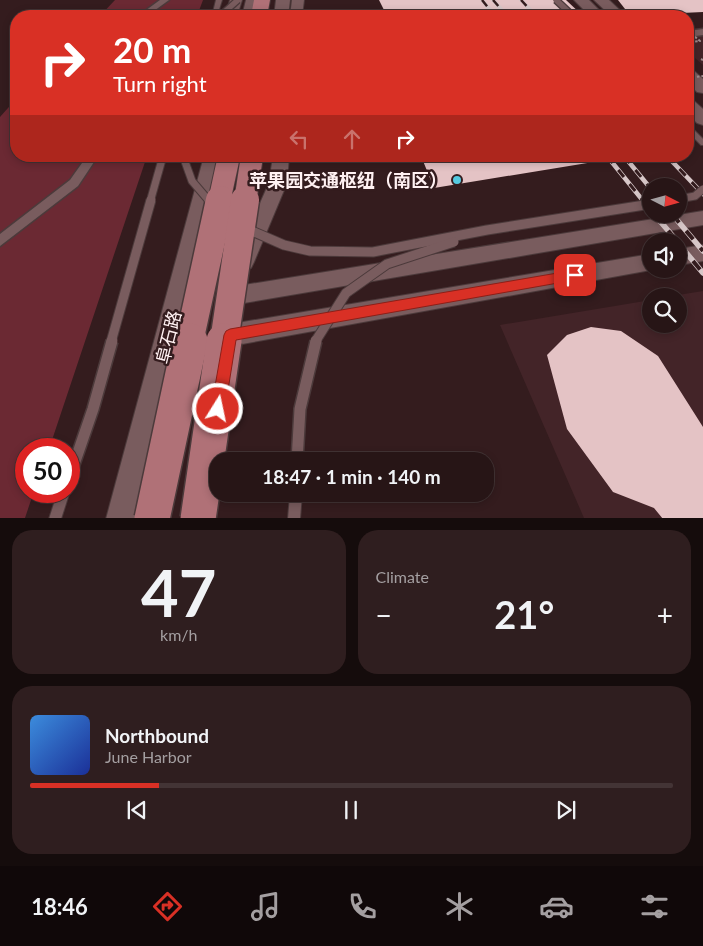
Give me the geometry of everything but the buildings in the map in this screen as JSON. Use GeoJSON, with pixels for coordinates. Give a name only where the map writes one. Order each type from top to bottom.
{"type":"FeatureCollection","features":[{"type":"Feature","properties":{"kind":"highway","name":"阜石路"},"geometry":{"type":"LineString","coordinates":[[152,518],[228,162]]}},
{"type":"Feature","properties":{"kind":"highway"},"geometry":{"type":"LineString","coordinates":[[198,518],[251,162]]}},
{"type":"Feature","properties":{"kind":"main road"},"geometry":{"type":"LineString","coordinates":[[581,0],[592,10]]}},
{"type":"Feature","properties":{"kind":"main road"},"geometry":{"type":"LineString","coordinates":[[602,0],[613,10]]}},
{"type":"Feature","properties":{"kind":"main road","name":"阜石路"},"geometry":{"type":"LineString","coordinates":[[123,518],[212,162]]}},
{"type":"Feature","properties":{"kind":"main road"},"geometry":{"type":"LineString","coordinates":[[198,518],[244,262],[259,162]]}},
{"type":"Feature","properties":{"kind":"street"},"geometry":{"type":"LineString","coordinates":[[151,10],[165,0]]}},
{"type":"Feature","properties":{"kind":"street"},"geometry":{"type":"LineString","coordinates":[[0,241],[74,183],[89,162]]}},
{"type":"Feature","properties":{"kind":"street"},"geometry":{"type":"LineString","coordinates":[[244,262],[278,182],[280,162]]}},
{"type":"Feature","properties":{"kind":"street"},"geometry":{"type":"LineString","coordinates":[[238,295],[703,218]]}},
{"type":"Feature","properties":{"kind":"street"},"geometry":{"type":"LineString","coordinates":[[687,256],[703,253]]}},
{"type":"Feature","properties":{"kind":"street"},"geometry":{"type":"LineString","coordinates":[[230,335],[642,264]]}},
{"type":"Feature","properties":{"kind":"lane"},"geometry":{"type":"LineString","coordinates":[[226,10],[237,0]]}},
{"type":"Feature","properties":{"kind":"lane"},"geometry":{"type":"LineString","coordinates":[[556,0],[567,10]]}},
{"type":"Feature","properties":{"kind":"lane"},"geometry":{"type":"LineString","coordinates":[[694,134],[703,143]]}},
{"type":"Feature","properties":{"kind":"lane"},"geometry":{"type":"LineString","coordinates":[[80,447],[93,409],[161,162]]}},
{"type":"Feature","properties":{"kind":"lane"},"geometry":{"type":"LineString","coordinates":[[185,162],[192,180],[213,205],[229,218],[284,245],[310,251],[373,252],[488,230],[642,205]]}},
{"type":"Feature","properties":{"kind":"lane"},"geometry":{"type":"LineString","coordinates":[[688,197],[695,196],[703,189]]}},
{"type":"Feature","properties":{"kind":"lane"},"geometry":{"type":"LineString","coordinates":[[298,452],[300,409],[314,344],[346,293],[387,264],[488,230]]}},
{"type":"Feature","properties":{"kind":"lane"},"geometry":{"type":"LineString","coordinates":[[294,518],[295,502]]}},
{"type":"Feature","properties":{"kind":"lane"},"geometry":{"type":"LineString","coordinates":[[55,518],[60,503]]}},
{"type":"Feature","properties":{"kind":"path"},"geometry":{"type":"LineString","coordinates":[[694,37],[700,41],[694,42]]}},
{"type":"Feature","properties":{"kind":"shaded area"},"geometry":{"type":"Polygon","coordinates":[[[115,0],[203,0],[199,10],[106,10],[115,0]]]}},
{"type":"Feature","properties":{"kind":"shaded area"},"geometry":{"type":"Polygon","coordinates":[[[703,34],[703,65],[694,57],[694,35],[703,34]]]}},
{"type":"Feature","properties":{"kind":"shaded area"},"geometry":{"type":"Polygon","coordinates":[[[10,106],[10,162],[145,162],[53,438],[15,438],[15,503],[30,503],[25,518],[0,518],[0,117],[10,106]]]}},
{"type":"Feature","properties":{"kind":"shaded area"},"geometry":{"type":"Polygon","coordinates":[[[703,291],[703,518],[584,518],[500,325],[642,301],[642,333],[687,333],[687,294],[703,291]]]}},
{"type":"Feature","properties":{"kind":"railway"},"geometry":{"type":"LineString","coordinates":[[482,0],[490,10]]}},
{"type":"Feature","properties":{"kind":"railway"},"geometry":{"type":"LineString","coordinates":[[493,0],[502,10]]}},
{"type":"Feature","properties":{"kind":"railway"},"geometry":{"type":"LineString","coordinates":[[521,0],[530,10]]}},
{"type":"Feature","properties":{"kind":"railway"},"geometry":{"type":"LineString","coordinates":[[612,162],[642,200]]}},
{"type":"Feature","properties":{"kind":"railway"},"geometry":{"type":"LineString","coordinates":[[629,162],[642,178]]}},
{"type":"Feature","properties":{"kind":"railway"},"geometry":{"type":"LineString","coordinates":[[673,162],[703,194]]}},
{"type":"Feature","properties":{"kind":"railway"},"geometry":{"type":"LineString","coordinates":[[662,223],[670,233]]}},
{"type":"Feature","properties":{"kind":"railway"},"geometry":{"type":"LineString","coordinates":[[680,223],[703,251]]}},
{"type":"Feature","properties":{"kind":"railway"},"geometry":{"type":"LineString","coordinates":[[687,254],[703,273]]}},
{"type":"Feature","properties":{"kind":"place","name":"苹果园交通枢纽（南区）"},"geometry":{"type":"Point","coordinates":[457,180]}},
{"type":"Feature","properties":{"kind":"route"},"geometry":{"type":"LineString","coordinates":[[218,409],[230,335],[575,275]]}}]}
